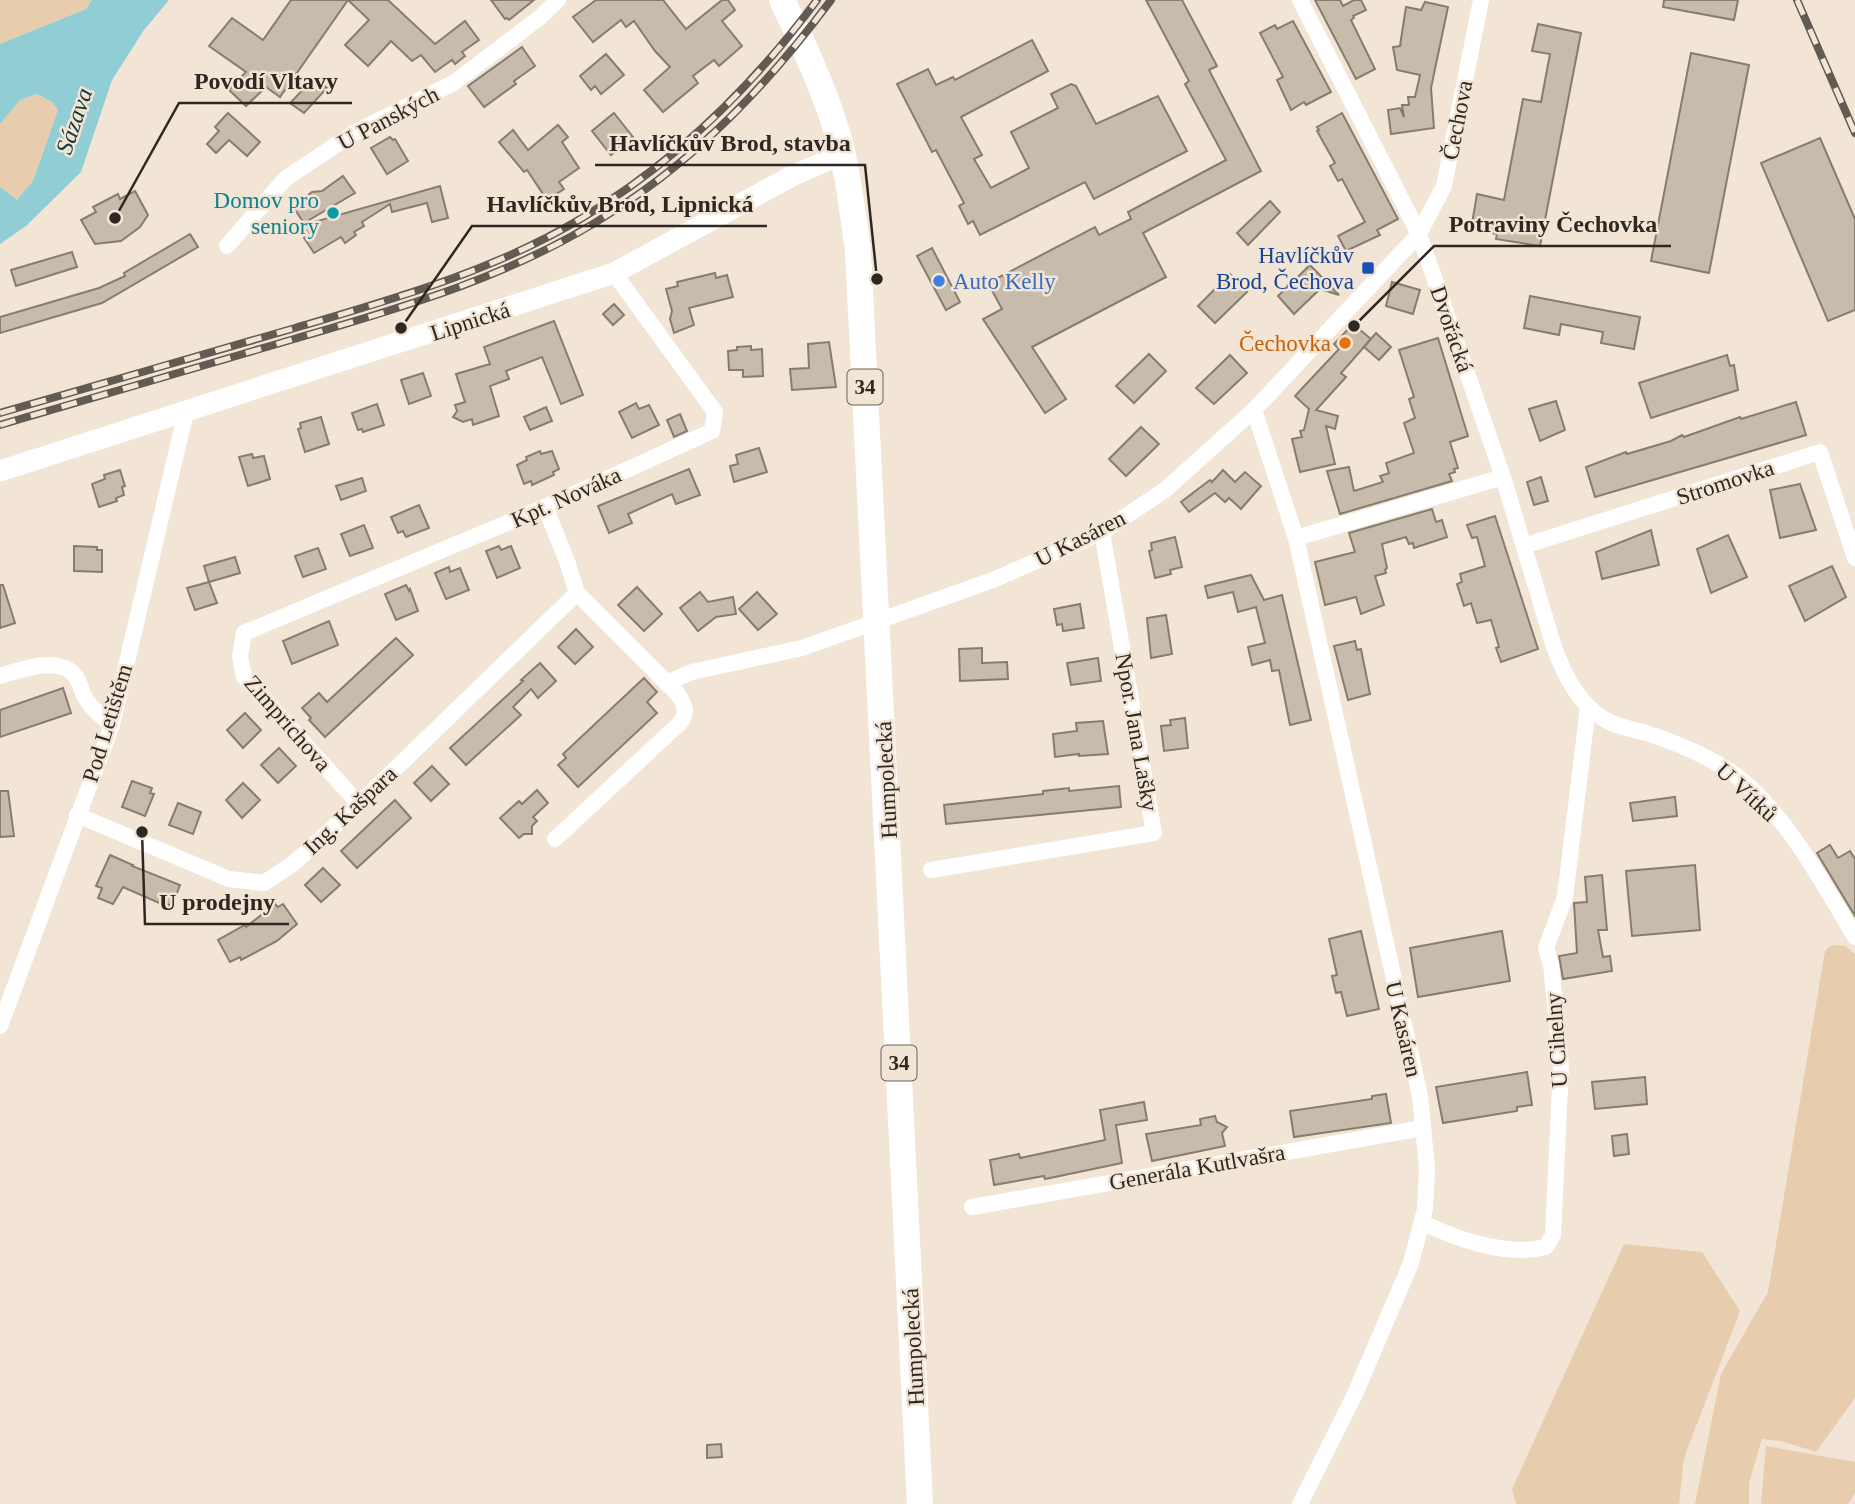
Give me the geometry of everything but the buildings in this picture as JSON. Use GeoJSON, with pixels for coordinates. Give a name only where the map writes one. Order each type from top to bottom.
{"type":"FeatureCollection","features":[{"type":"Feature","properties":{"kind":"main road","name":"Humpolecká"},"geometry":{"type":"LineString","coordinates":[[783,3],[811,63],[836,130],[858,251],[920,1504]]}},
{"type":"Feature","properties":{"kind":"street","name":"U Panských"},"geometry":{"type":"LineString","coordinates":[[227,246],[286,178],[354,133],[455,82],[539,18],[558,0]]}},
{"type":"Feature","properties":{"kind":"street","name":"Dvořácká"},"geometry":{"type":"LineString","coordinates":[[1300,0],[1419,234],[1503,477],[1564,674]]}},
{"type":"Feature","properties":{"kind":"street","name":"Čechova"},"geometry":{"type":"LineString","coordinates":[[1419,234],[1444,186],[1481,0]]}},
{"type":"Feature","properties":{"kind":"street","name":"Lipnická"},"geometry":{"type":"LineString","coordinates":[[0,471],[614,273],[792,176],[842,154]]}},
{"type":"Feature","properties":{"kind":"street","name":"U Kasáren"},"geometry":{"type":"LineString","coordinates":[[878,621],[993,580],[1102,532],[1166,490],[1254,410],[1419,234]]}},
{"type":"Feature","properties":{"kind":"street","name":"Kpt. Nováka"},"geometry":{"type":"LineString","coordinates":[[244,633],[545,507],[712,431],[715,412],[614,273]]}},
{"type":"Feature","properties":{"kind":"street","name":"U Kasáren"},"geometry":{"type":"LineString","coordinates":[[1254,410],[1296,538],[1420,1096],[1427,1169],[1425,1209],[1411,1263],[1355,1394],[1300,1504]]}},
{"type":"Feature","properties":{"kind":"street","name":"Pod Letištěm"},"geometry":{"type":"LineString","coordinates":[[0,1026],[111,725],[186,412]]}},
{"type":"Feature","properties":{"kind":"street","name":"Stromovka"},"geometry":{"type":"LineString","coordinates":[[1524,546],[1820,452],[1855,558]]}},
{"type":"Feature","properties":{"kind":"street"},"geometry":{"type":"LineString","coordinates":[[1296,538],[1503,477]]}},
{"type":"Feature","properties":{"kind":"street"},"geometry":{"type":"LineString","coordinates":[[545,507],[577,593],[684,704],[684,719],[555,839]]}},
{"type":"Feature","properties":{"kind":"street","name":"Npor. Jana Lašky"},"geometry":{"type":"LineString","coordinates":[[931,870],[1154,833],[1102,532]]}},
{"type":"Feature","properties":{"kind":"street","name":"Ing. Kašpara"},"geometry":{"type":"LineString","coordinates":[[77,816],[229,879],[264,883],[293,863],[359,804],[577,593]]}},
{"type":"Feature","properties":{"kind":"street"},"geometry":{"type":"LineString","coordinates":[[666,683],[699,670],[794,650],[878,621]]}},
{"type":"Feature","properties":{"kind":"street","name":"Zimprichova"},"geometry":{"type":"LineString","coordinates":[[244,633],[240,656],[244,677],[359,804]]}},
{"type":"Feature","properties":{"kind":"street"},"geometry":{"type":"LineString","coordinates":[[0,676],[29,666],[70,670],[78,679],[85,699],[111,725]]}},
{"type":"Feature","properties":{"kind":"street","name":"U Vítků"},"geometry":{"type":"LineString","coordinates":[[1564,674],[1588,707],[1604,720],[1674,743],[1713,760],[1755,793],[1782,825],[1822,882],[1855,937]]}},
{"type":"Feature","properties":{"kind":"street","name":"U Cihelny"},"geometry":{"type":"LineString","coordinates":[[1422,1222],[1455,1238],[1487,1245],[1537,1249],[1546,1247],[1553,1235],[1561,1067],[1551,964],[1546,948],[1565,897],[1588,707]]}},
{"type":"Feature","properties":{"kind":"street","name":"Generála Kutlvašra"},"geometry":{"type":"LineString","coordinates":[[972,1207],[1423,1128]]}},
{"type":"Feature","properties":{"kind":"shaded area"},"geometry":{"type":"Polygon","coordinates":[[[0,0],[92,0],[86,9],[0,44],[0,0]]]}},
{"type":"Feature","properties":{"kind":"shaded area"},"geometry":{"type":"Polygon","coordinates":[[[37,94],[52,102],[58,110],[33,181],[17,200],[0,187],[0,124],[20,100],[37,94]]]}},
{"type":"Feature","properties":{"kind":"shaded area"},"geometry":{"type":"Polygon","coordinates":[[[1830,946],[1845,946],[1855,954],[1855,1398],[1816,1452],[1781,1441],[1762,1439],[1749,1483],[1749,1504],[1695,1504],[1721,1374],[1768,1292],[1825,951],[1830,946]]]}},
{"type":"Feature","properties":{"kind":"shaded area"},"geometry":{"type":"Polygon","coordinates":[[[1624,1244],[1702,1252],[1740,1311],[1684,1458],[1679,1504],[1516,1504],[1512,1489],[1624,1244]]]}},
{"type":"Feature","properties":{"kind":"shaded area"},"geometry":{"type":"Polygon","coordinates":[[[1766,1446],[1855,1462],[1855,1493],[1848,1504],[1761,1504],[1766,1446]]]}},
{"type":"Feature","properties":{"kind":"water","name":"Sázava"},"geometry":{"type":"Polygon","coordinates":[[[92,0],[169,0],[144,30],[112,80],[81,172],[26,226],[0,244],[0,187],[17,200],[33,181],[58,110],[52,102],[37,94],[20,100],[0,124],[0,44],[86,9],[92,0]]]}},
{"type":"Feature","properties":{"kind":"railway"},"geometry":{"type":"LineString","coordinates":[[0,413],[406,294],[478,268],[548,237],[616,196],[681,147],[766,63],[817,0]]}},
{"type":"Feature","properties":{"kind":"railway"},"geometry":{"type":"LineString","coordinates":[[0,425],[377,315],[458,287],[537,254],[612,212],[675,167],[704,142],[758,89],[831,0]]}},
{"type":"Feature","properties":{"kind":"railway"},"geometry":{"type":"LineString","coordinates":[[1797,0],[1855,133]]}},
{"type":"Feature","properties":{"kind":"place","name":"Domov pro seniory"},"geometry":{"type":"Point","coordinates":[333,213]}},
{"type":"Feature","properties":{"kind":"place","name":"Povodí Vltavy"},"geometry":{"type":"Point","coordinates":[115,218]}},
{"type":"Feature","properties":{"kind":"place","name":"Havlíčkův Brod, Čechova"},"geometry":{"type":"Point","coordinates":[1368,268]}},
{"type":"Feature","properties":{"kind":"place","name":"Havlíčkův Brod, stavba"},"geometry":{"type":"Point","coordinates":[877,279]}},
{"type":"Feature","properties":{"kind":"place","name":"Auto Kelly"},"geometry":{"type":"Point","coordinates":[939,281]}},
{"type":"Feature","properties":{"kind":"place","name":"Potraviny Čechovka"},"geometry":{"type":"Point","coordinates":[1354,326]}},
{"type":"Feature","properties":{"kind":"place","name":"Havlíčkův Brod, Lipnická"},"geometry":{"type":"Point","coordinates":[401,328]}},
{"type":"Feature","properties":{"kind":"place","name":"Čechovka"},"geometry":{"type":"Point","coordinates":[1345,343]}},
{"type":"Feature","properties":{"kind":"place","name":"U prodejny"},"geometry":{"type":"Point","coordinates":[142,832]}}]}
